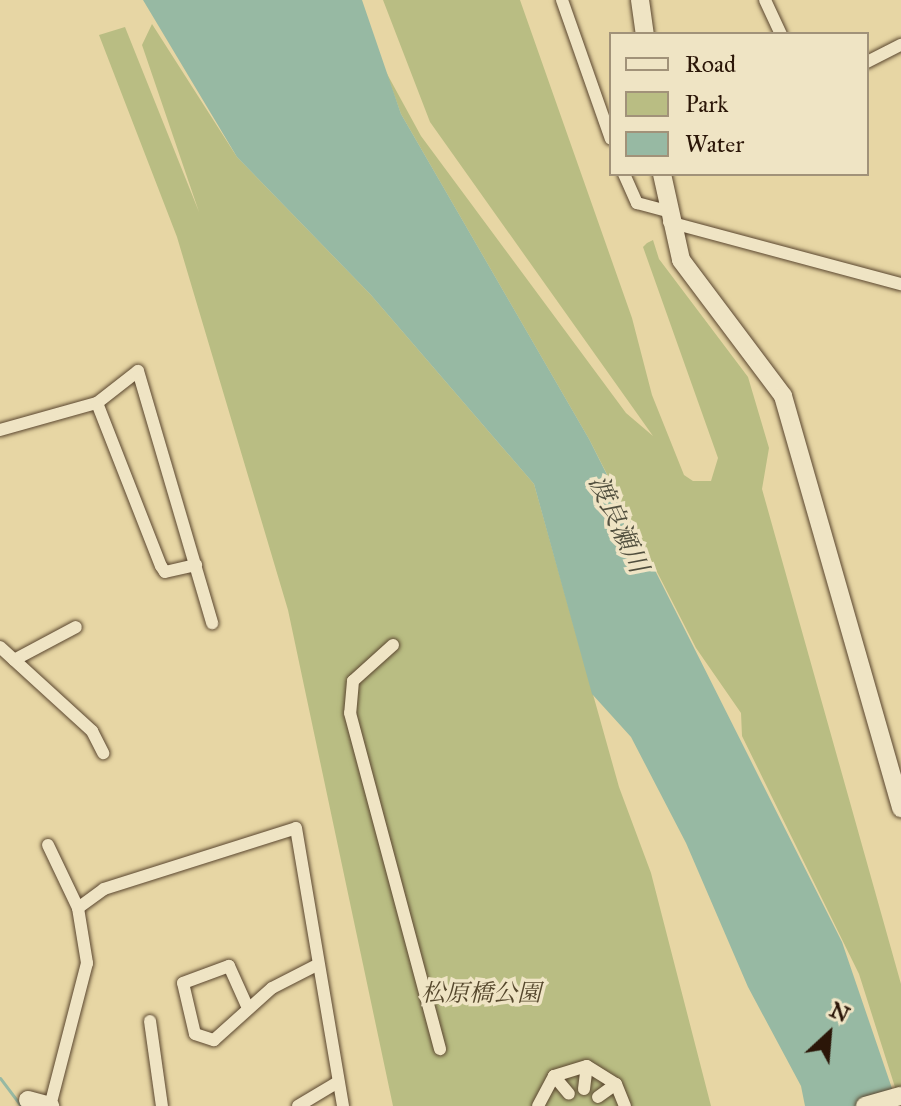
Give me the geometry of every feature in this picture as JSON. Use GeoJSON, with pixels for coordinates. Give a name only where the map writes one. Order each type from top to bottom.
{"type":"FeatureCollection","features":[{"type":"Feature","properties":{"kind":"street"},"geometry":{"type":"LineString","coordinates":[[562,0],[609,133]]}},
{"type":"Feature","properties":{"kind":"street"},"geometry":{"type":"LineString","coordinates":[[640,0],[645,32]]}},
{"type":"Feature","properties":{"kind":"street"},"geometry":{"type":"LineString","coordinates":[[765,0],[780,32]]}},
{"type":"Feature","properties":{"kind":"street"},"geometry":{"type":"LineString","coordinates":[[869,61],[901,45]]}},
{"type":"Feature","properties":{"kind":"street"},"geometry":{"type":"LineString","coordinates":[[625,176],[637,203],[667,216],[901,284]]}},
{"type":"Feature","properties":{"kind":"street"},"geometry":{"type":"LineString","coordinates":[[662,176],[667,216],[681,260],[783,396],[901,808]]}},
{"type":"Feature","properties":{"kind":"street"},"geometry":{"type":"LineString","coordinates":[[0,430],[97,403],[138,371],[144,378],[212,623]]}},
{"type":"Feature","properties":{"kind":"street"},"geometry":{"type":"LineString","coordinates":[[97,403],[165,572],[196,565]]}},
{"type":"Feature","properties":{"kind":"street"},"geometry":{"type":"LineString","coordinates":[[14,660],[76,627]]}},
{"type":"Feature","properties":{"kind":"street"},"geometry":{"type":"LineString","coordinates":[[393,645],[353,681],[350,713],[440,1049]]}},
{"type":"Feature","properties":{"kind":"street"},"geometry":{"type":"LineString","coordinates":[[0,647],[92,731],[103,753]]}},
{"type":"Feature","properties":{"kind":"street"},"geometry":{"type":"LineString","coordinates":[[78,908],[104,889],[296,828],[343,1106]]}},
{"type":"Feature","properties":{"kind":"street"},"geometry":{"type":"LineString","coordinates":[[28,1100],[50,1106],[87,974],[78,908],[48,845]]}},
{"type":"Feature","properties":{"kind":"street"},"geometry":{"type":"LineString","coordinates":[[247,1006],[229,966],[183,983],[195,1034],[208,1040],[247,1006],[317,965]]}},
{"type":"Feature","properties":{"kind":"street"},"geometry":{"type":"LineString","coordinates":[[150,1021],[162,1106]]}},
{"type":"Feature","properties":{"kind":"street"},"geometry":{"type":"LineString","coordinates":[[584,1089],[587,1066]]}},
{"type":"Feature","properties":{"kind":"street"},"geometry":{"type":"LineString","coordinates":[[553,1106],[538,1105],[554,1076],[587,1066],[616,1084],[625,1106]]}},
{"type":"Feature","properties":{"kind":"street"},"geometry":{"type":"LineString","coordinates":[[554,1076],[569,1094]]}},
{"type":"Feature","properties":{"kind":"street"},"geometry":{"type":"LineString","coordinates":[[298,1106],[338,1082]]}},
{"type":"Feature","properties":{"kind":"street"},"geometry":{"type":"LineString","coordinates":[[598,1097],[616,1084]]}},
{"type":"Feature","properties":{"kind":"street"},"geometry":{"type":"LineString","coordinates":[[865,1106],[901,1096]]}},
{"type":"Feature","properties":{"kind":"green space"},"geometry":{"type":"Polygon","coordinates":[[[383,0],[520,0],[632,318],[652,395],[684,475],[693,481],[711,481],[718,458],[643,247],[647,243],[653,240],[659,259],[748,377],[769,448],[762,489],[901,984],[901,1106],[859,974],[742,736],[741,713],[696,648],[589,439],[401,114],[386,72],[421,136],[626,413],[653,436],[430,122],[383,0]]]}},
{"type":"Feature","properties":{"kind":"green space","name":"松原橋公園"},"geometry":{"type":"Polygon","coordinates":[[[152,24],[237,157],[371,295],[534,484],[619,787],[651,873],[711,1106],[393,1106],[288,610],[177,237],[99,35],[125,27],[199,212],[142,45],[152,24]]]}},
{"type":"Feature","properties":{"kind":"water","name":"渡良瀬川"},"geometry":{"type":"Polygon","coordinates":[[[143,0],[362,0],[401,114],[589,439],[842,942],[898,1106],[805,1106],[801,1086],[748,987],[686,843],[631,737],[592,694],[534,484],[371,295],[237,157],[143,0]]]}},
{"type":"Feature","properties":{"kind":"waterway"},"geometry":{"type":"LineString","coordinates":[[0,1078],[21,1106]]}}]}
